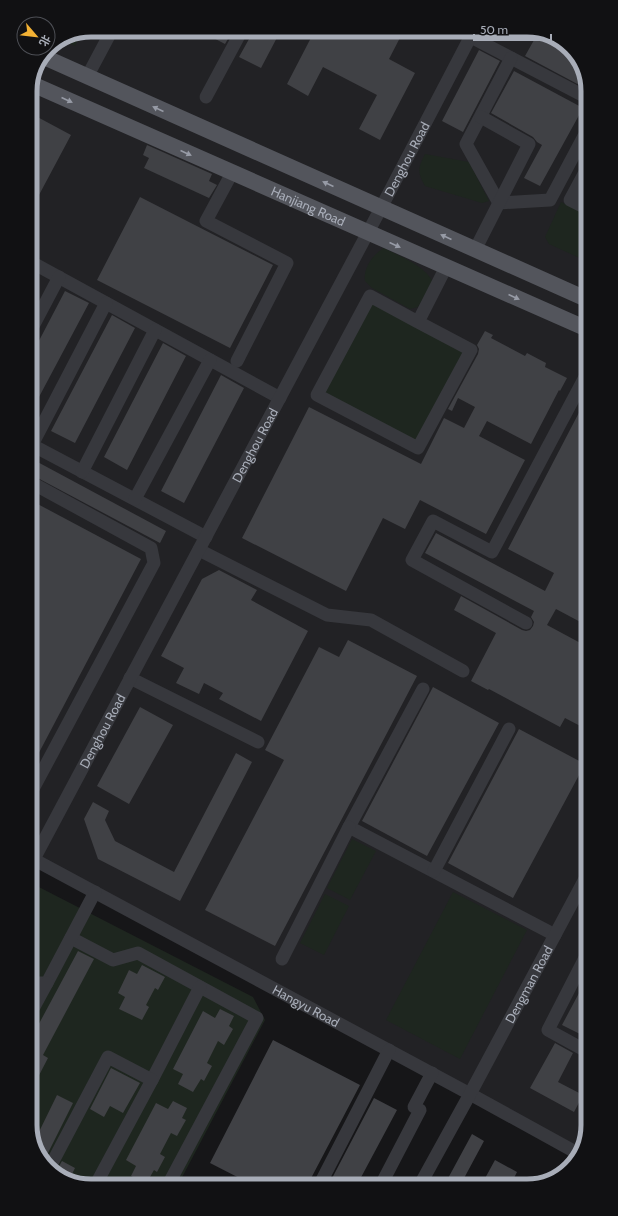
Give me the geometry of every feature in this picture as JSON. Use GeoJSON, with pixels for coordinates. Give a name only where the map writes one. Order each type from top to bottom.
{"type":"FeatureCollection","features":[{"type":"Feature","properties":{"kind":"main road"},"geometry":{"type":"LineString","coordinates":[[48,59],[581,297]]}},
{"type":"Feature","properties":{"kind":"main road","name":"Hanjiang Road"},"geometry":{"type":"LineString","coordinates":[[37,86],[581,327]]}},
{"type":"Feature","properties":{"kind":"street"},"geometry":{"type":"LineString","coordinates":[[87,77],[108,37]]}},
{"type":"Feature","properties":{"kind":"street"},"geometry":{"type":"LineString","coordinates":[[206,97],[238,37]]}},
{"type":"Feature","properties":{"kind":"street","name":"Denghou Road"},"geometry":{"type":"LineString","coordinates":[[37,853],[471,37]]}},
{"type":"Feature","properties":{"kind":"street"},"geometry":{"type":"LineString","coordinates":[[479,37],[511,58],[581,94]]}},
{"type":"Feature","properties":{"kind":"street"},"geometry":{"type":"LineString","coordinates":[[499,203],[466,144],[511,58]]}},
{"type":"Feature","properties":{"kind":"street"},"geometry":{"type":"LineString","coordinates":[[475,250],[529,144],[481,117]]}},
{"type":"Feature","properties":{"kind":"street"},"geometry":{"type":"LineString","coordinates":[[499,203],[550,200],[581,142]]}},
{"type":"Feature","properties":{"kind":"street"},"geometry":{"type":"LineString","coordinates":[[232,173],[206,221],[287,263],[237,361]]}},
{"type":"Feature","properties":{"kind":"street"},"geometry":{"type":"LineString","coordinates":[[581,180],[570,200],[581,206]]}},
{"type":"Feature","properties":{"kind":"street"},"geometry":{"type":"LineString","coordinates":[[37,265],[280,398]]}},
{"type":"Feature","properties":{"kind":"street"},"geometry":{"type":"LineString","coordinates":[[418,322],[446,267]]}},
{"type":"Feature","properties":{"kind":"street"},"geometry":{"type":"LineString","coordinates":[[37,319],[59,277]]}},
{"type":"Feature","properties":{"kind":"street"},"geometry":{"type":"LineString","coordinates":[[370,296],[418,322],[471,350],[418,448],[317,395],[370,296]]}},
{"type":"Feature","properties":{"kind":"street"},"geometry":{"type":"LineString","coordinates":[[37,435],[106,303]]}},
{"type":"Feature","properties":{"kind":"street"},"geometry":{"type":"LineString","coordinates":[[82,472],[156,330]]}},
{"type":"Feature","properties":{"kind":"street"},"geometry":{"type":"LineString","coordinates":[[135,500],[210,360]]}},
{"type":"Feature","properties":{"kind":"street"},"geometry":{"type":"LineString","coordinates":[[526,623],[412,560],[433,521],[492,552],[581,385]]}},
{"type":"Feature","properties":{"kind":"street"},"geometry":{"type":"LineString","coordinates":[[37,448],[206,537]]}},
{"type":"Feature","properties":{"kind":"street"},"geometry":{"type":"LineString","coordinates":[[37,486],[151,548],[154,563],[37,782]]}},
{"type":"Feature","properties":{"kind":"street"},"geometry":{"type":"LineString","coordinates":[[199,550],[327,615],[371,620],[463,671]]}},
{"type":"Feature","properties":{"kind":"street"},"geometry":{"type":"LineString","coordinates":[[130,678],[258,742]]}},
{"type":"Feature","properties":{"kind":"street"},"geometry":{"type":"LineString","coordinates":[[282,958],[349,827],[423,689]]}},
{"type":"Feature","properties":{"kind":"street"},"geometry":{"type":"LineString","coordinates":[[434,871],[509,729]]}},
{"type":"Feature","properties":{"kind":"street"},"geometry":{"type":"LineString","coordinates":[[349,827],[555,935]]}},
{"type":"Feature","properties":{"kind":"street","name":"Hangyu Road"},"geometry":{"type":"LineString","coordinates":[[37,861],[432,1073],[574,1151]]}},
{"type":"Feature","properties":{"kind":"street","name":"Dengman Road"},"geometry":{"type":"LineString","coordinates":[[423,1179],[581,886]]}},
{"type":"Feature","properties":{"kind":"street"},"geometry":{"type":"LineString","coordinates":[[37,995],[40,983],[71,938],[96,892]]}},
{"type":"Feature","properties":{"kind":"street"},"geometry":{"type":"LineString","coordinates":[[71,938],[113,960],[138,953],[257,1018],[171,1179]]}},
{"type":"Feature","properties":{"kind":"street"},"geometry":{"type":"LineString","coordinates":[[581,966],[548,1030],[581,1048]]}},
{"type":"Feature","properties":{"kind":"street"},"geometry":{"type":"LineString","coordinates":[[99,1179],[200,987]]}},
{"type":"Feature","properties":{"kind":"street"},"geometry":{"type":"LineString","coordinates":[[323,1179],[389,1050]]}},
{"type":"Feature","properties":{"kind":"street"},"geometry":{"type":"LineString","coordinates":[[52,1162],[108,1057],[152,1080]]}},
{"type":"Feature","properties":{"kind":"street"},"geometry":{"type":"LineString","coordinates":[[384,1179],[420,1110],[414,1107],[432,1073]]}},
{"type":"Feature","properties":{"kind":"shaded area"},"geometry":{"type":"Polygon","coordinates":[[[91,37],[530,37],[544,40],[557,46],[572,61],[577,71],[581,91],[581,886],[577,894],[581,896],[581,1132],[574,1151],[37,861],[37,88],[41,71],[46,61],[50,56],[56,56],[56,50],[61,46],[71,41],[91,37]]]}},
{"type":"Feature","properties":{"kind":"shaded area"},"geometry":{"type":"Polygon","coordinates":[[[79,39],[75,46],[68,43],[79,39]]]}},
{"type":"Feature","properties":{"kind":"shaded area"},"geometry":{"type":"Polygon","coordinates":[[[425,154],[469,162],[489,201],[482,203],[425,186],[419,170],[425,154]]]}},
{"type":"Feature","properties":{"kind":"shaded area"},"geometry":{"type":"Polygon","coordinates":[[[561,202],[581,212],[581,259],[549,244],[545,237],[561,202]]]}},
{"type":"Feature","properties":{"kind":"shaded area"},"geometry":{"type":"Polygon","coordinates":[[[384,248],[418,266],[433,282],[418,307],[410,309],[372,288],[365,281],[367,266],[376,254],[384,248]]]}},
{"type":"Feature","properties":{"kind":"shaded area"},"geometry":{"type":"Polygon","coordinates":[[[370,296],[471,350],[418,448],[317,395],[370,296]]]}},
{"type":"Feature","properties":{"kind":"shaded area"},"geometry":{"type":"Polygon","coordinates":[[[352,839],[376,851],[350,900],[327,888],[352,839]]]}},
{"type":"Feature","properties":{"kind":"shaded area"},"geometry":{"type":"Polygon","coordinates":[[[37,886],[253,997],[265,1020],[181,1179],[88,1179],[74,1176],[61,1170],[48,1158],[44,1152],[38,1135],[37,1125],[37,886]]]}},
{"type":"Feature","properties":{"kind":"shaded area"},"geometry":{"type":"Polygon","coordinates":[[[453,892],[527,930],[460,1059],[386,1020],[453,892]]]}},
{"type":"Feature","properties":{"kind":"shaded area"},"geometry":{"type":"Polygon","coordinates":[[[325,894],[349,906],[324,955],[300,943],[325,894]]]}},
{"type":"Feature","properties":{"kind":"building"},"geometry":{"type":"Polygon","coordinates":[[[212,37],[229,37],[225,44],[212,37]]]}},
{"type":"Feature","properties":{"kind":"building"},"geometry":{"type":"Polygon","coordinates":[[[250,37],[277,37],[261,68],[239,57],[250,37]]]}},
{"type":"Feature","properties":{"kind":"building"},"geometry":{"type":"Polygon","coordinates":[[[311,37],[400,37],[389,59],[415,73],[380,140],[359,129],[377,95],[323,67],[308,96],[287,84],[311,37]]]}},
{"type":"Feature","properties":{"kind":"building"},"geometry":{"type":"Polygon","coordinates":[[[535,38],[557,46],[572,61],[577,71],[580,86],[525,56],[535,38]]]}},
{"type":"Feature","properties":{"kind":"building"},"geometry":{"type":"Polygon","coordinates":[[[479,50],[500,61],[463,132],[442,121],[479,50]]]}},
{"type":"Feature","properties":{"kind":"building"},"geometry":{"type":"Polygon","coordinates":[[[514,71],[581,107],[581,112],[540,186],[524,178],[542,145],[533,137],[491,113],[514,71]]]}},
{"type":"Feature","properties":{"kind":"building"},"geometry":{"type":"Polygon","coordinates":[[[37,117],[71,135],[37,199],[37,117]]]}},
{"type":"Feature","properties":{"kind":"building"},"geometry":{"type":"Polygon","coordinates":[[[147,145],[212,174],[209,181],[217,185],[209,198],[144,168],[149,158],[143,155],[147,145]]]}},
{"type":"Feature","properties":{"kind":"building"},"geometry":{"type":"Polygon","coordinates":[[[140,197],[273,265],[230,348],[97,280],[140,197]]]}},
{"type":"Feature","properties":{"kind":"building"},"geometry":{"type":"Polygon","coordinates":[[[65,291],[89,303],[37,401],[37,345],[65,291]]]}},
{"type":"Feature","properties":{"kind":"building"},"geometry":{"type":"Polygon","coordinates":[[[112,315],[135,328],[75,443],[51,431],[112,315]]]}},
{"type":"Feature","properties":{"kind":"building"},"geometry":{"type":"Polygon","coordinates":[[[485,331],[493,335],[491,338],[525,356],[527,353],[546,363],[545,367],[567,378],[560,391],[559,390],[531,444],[487,421],[479,436],[525,460],[486,534],[420,500],[405,529],[383,518],[346,591],[242,538],[309,407],[421,464],[444,418],[464,428],[475,407],[458,398],[452,411],[448,409],[478,354],[479,349],[477,345],[485,331]]]}},
{"type":"Feature","properties":{"kind":"building"},"geometry":{"type":"Polygon","coordinates":[[[163,343],[186,356],[127,470],[104,457],[163,343]]]}},
{"type":"Feature","properties":{"kind":"building"},"geometry":{"type":"Polygon","coordinates":[[[221,375],[244,388],[184,503],[161,491],[221,375]]]}},
{"type":"Feature","properties":{"kind":"building"},"geometry":{"type":"Polygon","coordinates":[[[581,409],[581,622],[556,609],[547,625],[581,643],[581,726],[565,718],[560,727],[471,681],[496,633],[454,610],[461,596],[526,631],[530,630],[533,626],[534,622],[531,617],[534,611],[425,553],[436,533],[545,591],[554,573],[508,549],[581,409]]]}},
{"type":"Feature","properties":{"kind":"building"},"geometry":{"type":"Polygon","coordinates":[[[37,462],[166,531],[160,543],[37,478],[37,462]]]}},
{"type":"Feature","properties":{"kind":"building"},"geometry":{"type":"Polygon","coordinates":[[[37,504],[141,559],[37,756],[37,504]]]}},
{"type":"Feature","properties":{"kind":"building"},"geometry":{"type":"Polygon","coordinates":[[[219,570],[257,590],[251,600],[308,631],[261,721],[219,699],[223,693],[204,683],[199,694],[176,683],[184,668],[161,656],[202,579],[219,570]]]}},
{"type":"Feature","properties":{"kind":"building"},"geometry":{"type":"Polygon","coordinates":[[[348,640],[417,676],[275,946],[205,910],[284,760],[265,750],[319,647],[339,657],[348,640]]]}},
{"type":"Feature","properties":{"kind":"building"},"geometry":{"type":"Polygon","coordinates":[[[433,687],[499,723],[427,856],[362,821],[433,687]]]}},
{"type":"Feature","properties":{"kind":"building"},"geometry":{"type":"Polygon","coordinates":[[[140,707],[173,725],[129,804],[97,786],[140,707]]]}},
{"type":"Feature","properties":{"kind":"building"},"geometry":{"type":"Polygon","coordinates":[[[519,729],[581,762],[581,771],[513,898],[448,863],[519,729]]]}},
{"type":"Feature","properties":{"kind":"building"},"geometry":{"type":"Polygon","coordinates":[[[236,753],[252,762],[180,901],[98,859],[84,819],[93,802],[109,811],[105,820],[115,841],[174,872],[236,753]]]}},
{"type":"Feature","properties":{"kind":"building"},"geometry":{"type":"Polygon","coordinates":[[[78,951],[94,959],[43,1055],[48,1058],[37,1079],[37,1027],[78,951]]]}},
{"type":"Feature","properties":{"kind":"building"},"geometry":{"type":"Polygon","coordinates":[[[142,965],[165,977],[158,990],[155,988],[146,1005],[149,1007],[142,1020],[119,1009],[125,997],[118,993],[129,970],[137,974],[142,965]]]}},
{"type":"Feature","properties":{"kind":"building"},"geometry":{"type":"Polygon","coordinates":[[[581,989],[581,1034],[562,1025],[581,989]]]}},
{"type":"Feature","properties":{"kind":"building"},"geometry":{"type":"Polygon","coordinates":[[[220,1009],[234,1016],[229,1026],[233,1029],[224,1045],[218,1041],[207,1063],[212,1066],[204,1081],[201,1079],[193,1092],[178,1084],[183,1074],[173,1069],[203,1011],[215,1018],[220,1009]]]}},
{"type":"Feature","properties":{"kind":"building"},"geometry":{"type":"Polygon","coordinates":[[[273,1040],[360,1085],[311,1179],[241,1179],[210,1163],[273,1040]]]}},
{"type":"Feature","properties":{"kind":"building"},"geometry":{"type":"Polygon","coordinates":[[[555,1043],[573,1053],[558,1082],[581,1094],[581,1099],[574,1112],[530,1088],[555,1043]]]}},
{"type":"Feature","properties":{"kind":"building"},"geometry":{"type":"Polygon","coordinates":[[[111,1068],[140,1083],[123,1113],[110,1106],[104,1117],[90,1109],[111,1068]]]}},
{"type":"Feature","properties":{"kind":"building"},"geometry":{"type":"Polygon","coordinates":[[[57,1095],[73,1103],[47,1155],[44,1152],[38,1134],[57,1095]]]}},
{"type":"Feature","properties":{"kind":"building"},"geometry":{"type":"Polygon","coordinates":[[[374,1098],[397,1110],[360,1179],[332,1179],[374,1098]]]}},
{"type":"Feature","properties":{"kind":"building"},"geometry":{"type":"Polygon","coordinates":[[[173,1101],[187,1108],[182,1118],[186,1120],[177,1136],[171,1133],[160,1154],[165,1157],[157,1172],[154,1170],[149,1179],[137,1179],[131,1176],[136,1166],[126,1160],[156,1103],[168,1109],[173,1101]]]}},
{"type":"Feature","properties":{"kind":"building"},"geometry":{"type":"Polygon","coordinates":[[[472,1134],[484,1141],[464,1179],[448,1179],[472,1134]]]}},
{"type":"Feature","properties":{"kind":"building"},"geometry":{"type":"Polygon","coordinates":[[[495,1160],[517,1172],[514,1179],[485,1179],[495,1160]]]}},
{"type":"Feature","properties":{"kind":"building"},"geometry":{"type":"Polygon","coordinates":[[[62,1161],[75,1168],[72,1175],[58,1168],[62,1161]]]}}]}
